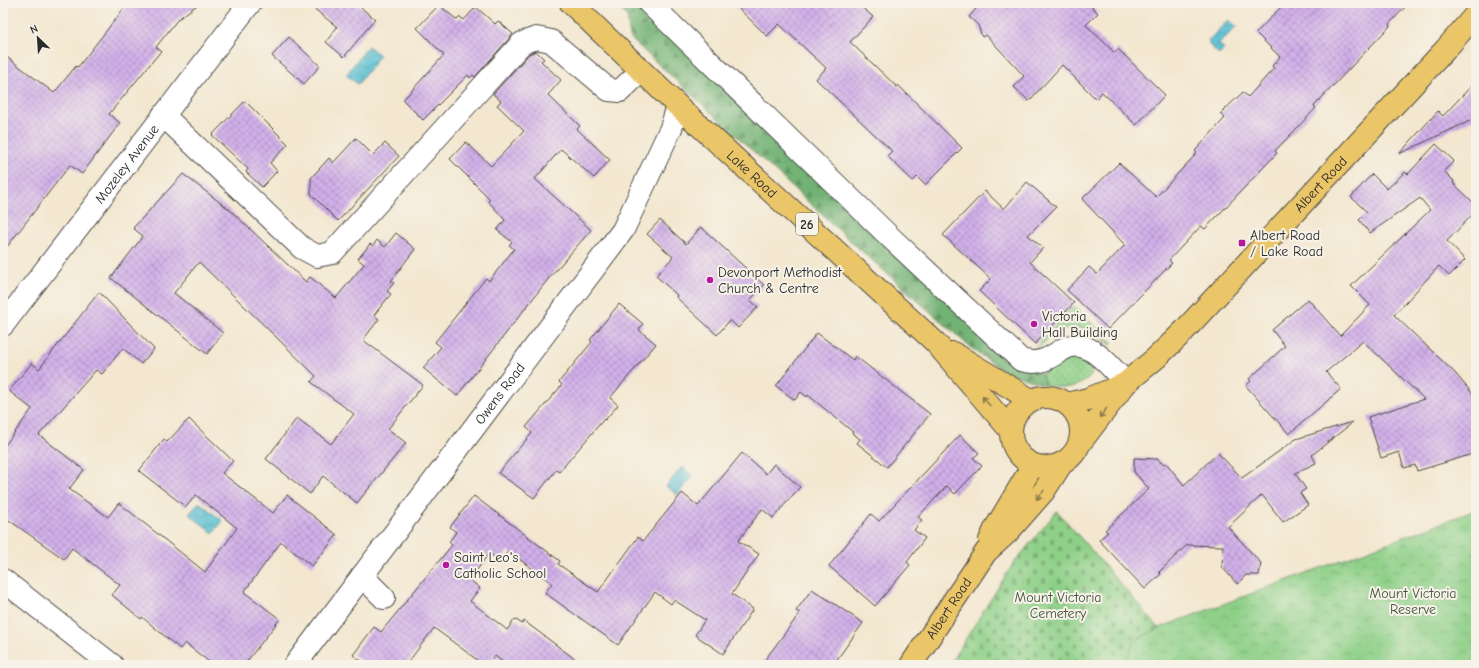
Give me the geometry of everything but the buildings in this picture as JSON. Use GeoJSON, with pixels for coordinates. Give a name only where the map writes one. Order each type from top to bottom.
{"type":"FeatureCollection","features":[{"type":"Feature","properties":{"kind":"main road","name":"Lake Road"},"geometry":{"type":"LineString","coordinates":[[571,3],[678,106],[935,342],[1011,431]]}},
{"type":"Feature","properties":{"kind":"main road","name":"Albert Road"},"geometry":{"type":"LineString","coordinates":[[1080,443],[1126,383],[1156,358],[1182,332],[1445,50],[1476,14]]}},
{"type":"Feature","properties":{"kind":"main road","name":"Lake Road"},"geometry":{"type":"LineString","coordinates":[[935,342],[1031,400]]}},
{"type":"Feature","properties":{"kind":"main road","name":"Albert Road"},"geometry":{"type":"LineString","coordinates":[[1067,404],[1088,399],[1126,383]]}},
{"type":"Feature","properties":{"kind":"main road"},"geometry":{"type":"LineString","coordinates":[[1011,431],[1017,413],[1031,400],[1043,397],[1056,398],[1067,404],[1077,414],[1081,428],[1080,443],[1073,455],[1062,463],[1048,467],[1033,465]]}},
{"type":"Feature","properties":{"kind":"main road","name":"26"},"geometry":{"type":"LineString","coordinates":[[1011,431],[1014,445],[1021,457],[1033,465]]}},
{"type":"Feature","properties":{"kind":"main road","name":"Albert Road"},"geometry":{"type":"LineString","coordinates":[[986,552],[1008,532],[1044,491],[1062,463]]}},
{"type":"Feature","properties":{"kind":"main road","name":"Albert Road"},"geometry":{"type":"LineString","coordinates":[[911,665],[986,552],[995,528],[1033,465]]}},
{"type":"Feature","properties":{"kind":"street","name":"Mozeley Avenue"},"geometry":{"type":"LineString","coordinates":[[3,325],[250,3]]}},
{"type":"Feature","properties":{"kind":"street"},"geometry":{"type":"LineString","coordinates":[[649,3],[905,251],[1021,360],[1038,362],[1046,360],[1064,348],[1075,345],[1084,346],[1094,351],[1126,383]]}},
{"type":"Feature","properties":{"kind":"street"},"geometry":{"type":"LineString","coordinates":[[163,115],[302,248],[317,256],[332,253],[522,43],[536,38],[551,41],[609,90],[620,92],[641,71]]}},
{"type":"Feature","properties":{"kind":"street","name":"Owens Road"},"geometry":{"type":"LineString","coordinates":[[295,665],[623,230],[671,128],[678,106]]}},
{"type":"Feature","properties":{"kind":"street"},"geometry":{"type":"LineString","coordinates":[[362,576],[384,598]]}},
{"type":"Feature","properties":{"kind":"street"},"geometry":{"type":"LineString","coordinates":[[3,580],[112,665]]}},
{"type":"Feature","properties":{"kind":"green space"},"geometry":{"type":"Polygon","coordinates":[[[613,3],[641,3],[1032,371],[1042,374],[1045,385],[1005,372],[971,348],[855,245],[630,38],[627,16],[613,3]]]}},
{"type":"Feature","properties":{"kind":"green space"},"geometry":{"type":"Polygon","coordinates":[[[1073,306],[1113,343],[1111,345],[1096,334],[1082,328],[1075,328],[1060,332],[1036,347],[1073,306]]]}},
{"type":"Feature","properties":{"kind":"green space"},"geometry":{"type":"Polygon","coordinates":[[[1081,355],[1090,362],[1092,375],[1086,380],[1080,384],[1070,387],[1045,385],[1042,374],[1066,360],[1081,355]]]}},
{"type":"Feature","properties":{"kind":"green space","name":"Mount Victoria Reserve"},"geometry":{"type":"Polygon","coordinates":[[[1476,510],[1476,665],[1125,665],[1134,641],[1159,628],[1476,510]]]}},
{"type":"Feature","properties":{"kind":"green space","name":"Mount Victoria Cemetery"},"geometry":{"type":"Polygon","coordinates":[[[1057,511],[1159,628],[1134,641],[1125,665],[949,665],[1013,564],[1057,511]]]}},
{"type":"Feature","properties":{"kind":"water"},"geometry":{"type":"Polygon","coordinates":[[[1228,20],[1236,27],[1219,44],[1224,49],[1219,54],[1209,45],[1209,40],[1228,20]]]}},
{"type":"Feature","properties":{"kind":"water"},"geometry":{"type":"Polygon","coordinates":[[[368,46],[380,55],[358,84],[346,75],[368,46]]]}},
{"type":"Feature","properties":{"kind":"water"},"geometry":{"type":"Polygon","coordinates":[[[682,467],[693,476],[677,495],[666,486],[682,467]]]}},
{"type":"Feature","properties":{"kind":"water"},"geometry":{"type":"Polygon","coordinates":[[[199,502],[223,521],[213,533],[189,514],[199,502]]]}},
{"type":"Feature","properties":{"kind":"place","name":"Albert Road / Lake Road"},"geometry":{"type":"Point","coordinates":[1242,243]}},
{"type":"Feature","properties":{"kind":"place","name":"Devonport Methodist Church & Centre"},"geometry":{"type":"Point","coordinates":[710,280]}},
{"type":"Feature","properties":{"kind":"place","name":"Victoria Hall Building"},"geometry":{"type":"Point","coordinates":[1034,324]}},
{"type":"Feature","properties":{"kind":"place","name":"Saint Leo's Catholic School"},"geometry":{"type":"Point","coordinates":[446,565]}}]}
